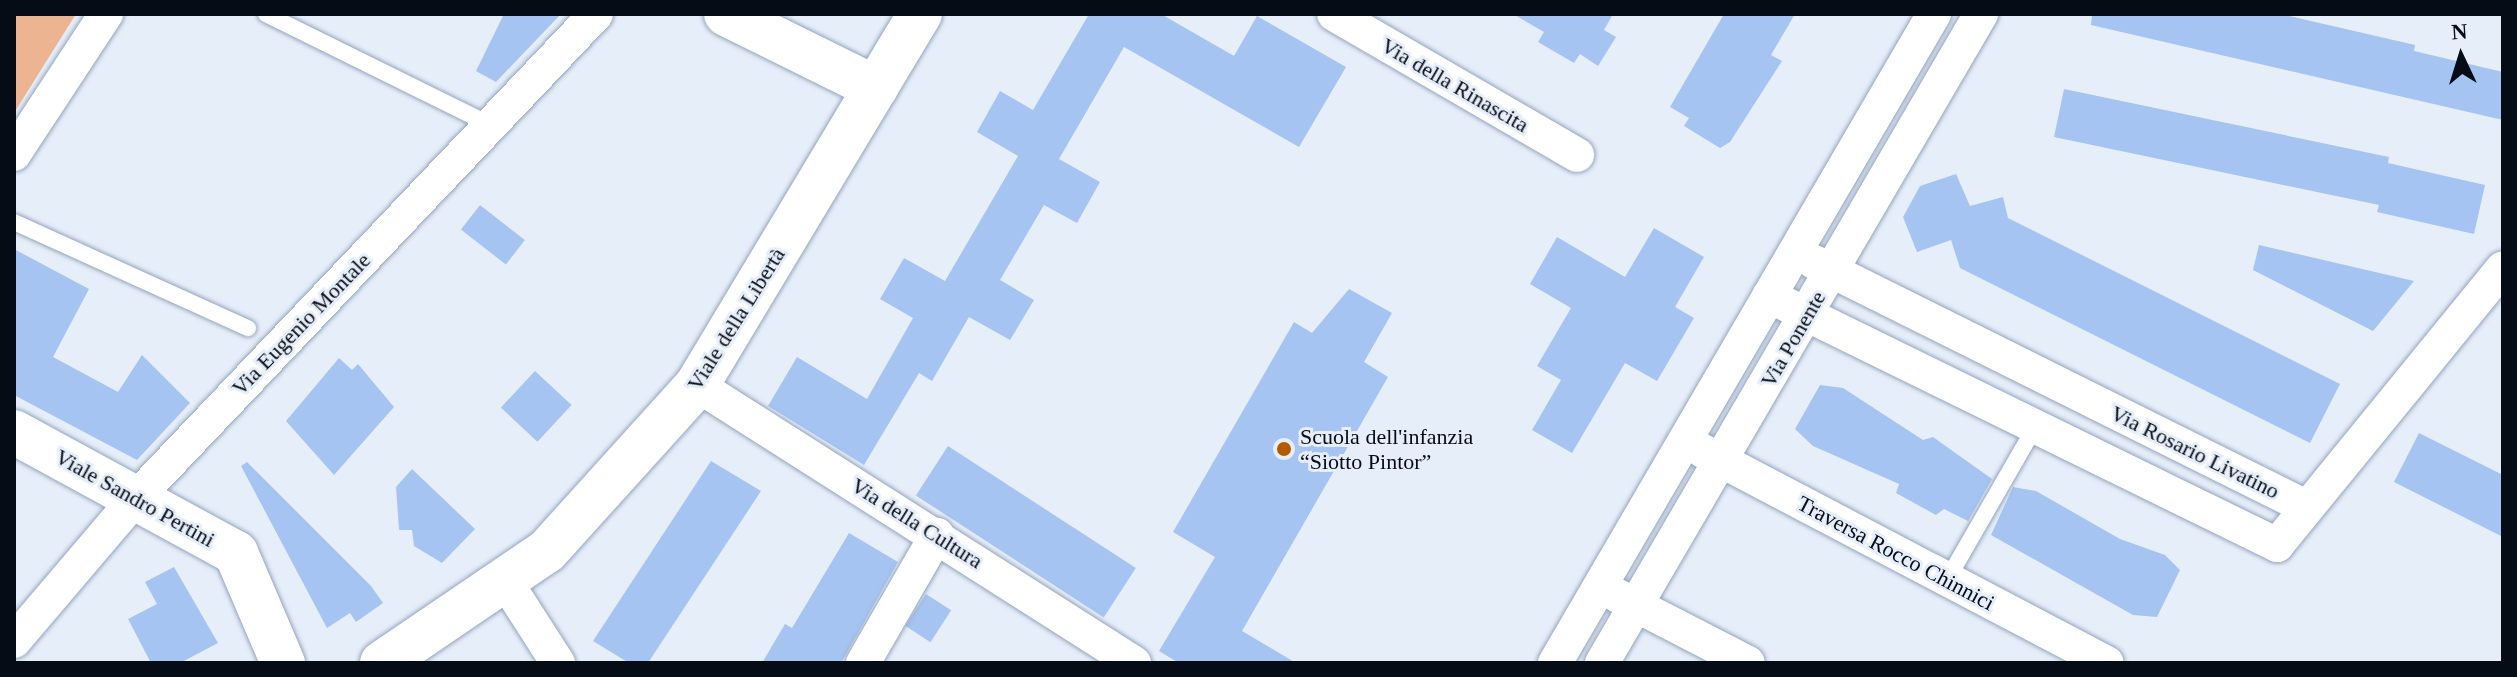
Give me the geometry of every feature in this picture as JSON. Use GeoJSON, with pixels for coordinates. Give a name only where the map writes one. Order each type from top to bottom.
{"type":"FeatureCollection","features":[{"type":"Feature","properties":{"kind":"street"},"geometry":{"type":"LineString","coordinates":[[14,154],[106,14]]}},
{"type":"Feature","properties":{"kind":"street","name":"Via Eugenio Montale"},"geometry":{"type":"LineString","coordinates":[[14,641],[135,499],[596,14]]}},
{"type":"Feature","properties":{"kind":"street"},"geometry":{"type":"LineString","coordinates":[[726,14],[876,88]]}},
{"type":"Feature","properties":{"kind":"street","name":"Viale della Libertà"},"geometry":{"type":"LineString","coordinates":[[382,663],[547,551],[697,385],[920,14]]}},
{"type":"Feature","properties":{"kind":"street","name":"Via della Rinascita"},"geometry":{"type":"LineString","coordinates":[[1334,14],[1577,155]]}},
{"type":"Feature","properties":{"kind":"street","name":"Via Ponente"},"geometry":{"type":"LineString","coordinates":[[1555,663],[1934,14]]}},
{"type":"Feature","properties":{"kind":"street","name":"Via Ponente"},"geometry":{"type":"LineString","coordinates":[[1602,663],[1981,14]]}},
{"type":"Feature","properties":{"kind":"street","name":"Via Rosario Livatino"},"geometry":{"type":"LineString","coordinates":[[1769,296],[2277,545],[2304,506],[1795,252]]}},
{"type":"Feature","properties":{"kind":"street"},"geometry":{"type":"LineString","coordinates":[[2304,506],[2503,268]]}},
{"type":"Feature","properties":{"kind":"street","name":"Via della Cultura"},"geometry":{"type":"LineString","coordinates":[[697,385],[1134,663]]}},
{"type":"Feature","properties":{"kind":"street","name":"Viale Sandro Pertini"},"geometry":{"type":"LineString","coordinates":[[14,432],[236,553],[283,663]]}},
{"type":"Feature","properties":{"kind":"street","name":"Traversa Rocco Chinnici"},"geometry":{"type":"LineString","coordinates":[[1685,441],[2107,663]]}},
{"type":"Feature","properties":{"kind":"street"},"geometry":{"type":"LineString","coordinates":[[863,663],[937,535]]}},
{"type":"Feature","properties":{"kind":"street"},"geometry":{"type":"LineString","coordinates":[[504,579],[558,663]]}},
{"type":"Feature","properties":{"kind":"street"},"geometry":{"type":"LineString","coordinates":[[1600,586],[1748,663]]}},
{"type":"Feature","properties":{"kind":"lane"},"geometry":{"type":"LineString","coordinates":[[266,14],[491,125]]}},
{"type":"Feature","properties":{"kind":"lane"},"geometry":{"type":"LineString","coordinates":[[14,222],[248,328]]}},
{"type":"Feature","properties":{"kind":"lane"},"geometry":{"type":"LineString","coordinates":[[1947,580],[2036,425]]}},
{"type":"Feature","properties":{"kind":"shaded area"},"geometry":{"type":"Polygon","coordinates":[[[14,14],[76,14],[14,113],[14,14]]]}},
{"type":"Feature","properties":{"kind":"building"},"geometry":{"type":"Polygon","coordinates":[[[504,14],[561,14],[496,82],[476,71],[504,14]]]}},
{"type":"Feature","properties":{"kind":"building"},"geometry":{"type":"Polygon","coordinates":[[[1089,14],[1161,14],[1234,56],[1257,16],[1346,67],[1299,147],[1124,47],[1059,159],[1100,182],[1077,223],[1044,205],[1000,280],[1034,300],[1010,340],[969,317],[932,381],[919,373],[864,465],[768,406],[797,357],[867,399],[913,318],[880,299],[904,258],[945,281],[1018,156],[977,132],[1000,91],[1033,110],[1089,14]]]}},
{"type":"Feature","properties":{"kind":"building"},"geometry":{"type":"Polygon","coordinates":[[[1513,14],[1613,14],[1604,30],[1616,37],[1598,66],[1580,54],[1574,63],[1538,42],[1544,32],[1513,14]]]}},
{"type":"Feature","properties":{"kind":"building"},"geometry":{"type":"Polygon","coordinates":[[[1724,14],[1795,14],[1771,55],[1782,61],[1730,142],[1720,148],[1684,126],[1689,118],[1670,107],[1724,14]]]}},
{"type":"Feature","properties":{"kind":"building"},"geometry":{"type":"Polygon","coordinates":[[[2092,14],[2281,14],[2415,45],[2414,51],[2503,72],[2503,120],[2091,25],[2092,14]]]}},
{"type":"Feature","properties":{"kind":"building"},"geometry":{"type":"Polygon","coordinates":[[[2064,89],[2389,157],[2388,163],[2485,185],[2474,234],[2377,212],[2379,205],[2054,137],[2064,89]]]}},
{"type":"Feature","properties":{"kind":"building"},"geometry":{"type":"Polygon","coordinates":[[[1956,174],[1970,206],[2003,197],[2008,218],[2340,384],[2310,443],[1960,268],[1951,240],[1917,252],[1903,217],[1920,186],[1956,174]]]}},
{"type":"Feature","properties":{"kind":"building"},"geometry":{"type":"Polygon","coordinates":[[[480,205],[525,240],[506,265],[461,229],[480,205]]]}},
{"type":"Feature","properties":{"kind":"building"},"geometry":{"type":"Polygon","coordinates":[[[1654,228],[1704,257],[1675,307],[1694,318],[1657,381],[1625,363],[1572,453],[1532,430],[1561,380],[1537,366],[1571,308],[1530,284],[1557,237],[1625,277],[1654,228]]]}},
{"type":"Feature","properties":{"kind":"building"},"geometry":{"type":"Polygon","coordinates":[[[2259,245],[2414,281],[2373,331],[2253,270],[2259,245]]]}},
{"type":"Feature","properties":{"kind":"building"},"geometry":{"type":"Polygon","coordinates":[[[14,249],[89,289],[53,357],[118,392],[142,355],[190,403],[137,460],[14,395],[14,249]]]}},
{"type":"Feature","properties":{"kind":"building","name":"Scuola dell'infanzia “Siotto Pintor”"},"geometry":{"type":"Polygon","coordinates":[[[1349,289],[1392,313],[1364,362],[1388,377],[1242,631],[1296,663],[1179,663],[1159,651],[1215,557],[1173,532],[1294,322],[1312,333],[1349,289]]]}},
{"type":"Feature","properties":{"kind":"building"},"geometry":{"type":"Polygon","coordinates":[[[339,358],[352,370],[358,364],[394,407],[334,475],[286,421],[339,358]]]}},
{"type":"Feature","properties":{"kind":"building"},"geometry":{"type":"Polygon","coordinates":[[[535,371],[572,405],[537,442],[501,408],[535,371]]]}},
{"type":"Feature","properties":{"kind":"building"},"geometry":{"type":"Polygon","coordinates":[[[1820,385],[1843,388],[1923,440],[1933,437],[1992,479],[1968,521],[1944,509],[1936,515],[1896,493],[1899,484],[1813,446],[1795,429],[1820,385]]]}},
{"type":"Feature","properties":{"kind":"building"},"geometry":{"type":"Polygon","coordinates":[[[2419,433],[2503,475],[2503,537],[2394,482],[2419,433]]]}},
{"type":"Feature","properties":{"kind":"building"},"geometry":{"type":"Polygon","coordinates":[[[948,446],[1136,568],[1104,617],[916,495],[948,446]]]}},
{"type":"Feature","properties":{"kind":"building"},"geometry":{"type":"Polygon","coordinates":[[[711,461],[761,491],[648,663],[629,663],[593,641],[711,461]]]}},
{"type":"Feature","properties":{"kind":"building"},"geometry":{"type":"Polygon","coordinates":[[[247,462],[371,586],[383,603],[356,622],[350,613],[327,628],[241,466],[247,462]]]}},
{"type":"Feature","properties":{"kind":"building"},"geometry":{"type":"Polygon","coordinates":[[[412,469],[475,529],[442,563],[414,546],[412,530],[399,530],[396,487],[412,469]]]}},
{"type":"Feature","properties":{"kind":"building"},"geometry":{"type":"Polygon","coordinates":[[[2013,487],[2036,491],[2120,539],[2165,555],[2180,570],[2157,617],[2133,615],[1991,535],[2013,487]]]}},
{"type":"Feature","properties":{"kind":"building"},"geometry":{"type":"Polygon","coordinates":[[[849,533],[898,562],[841,663],[762,663],[785,624],[792,628],[849,533]]]}},
{"type":"Feature","properties":{"kind":"building"},"geometry":{"type":"Polygon","coordinates":[[[174,567],[218,643],[180,663],[151,663],[128,619],[157,604],[145,582],[174,567]]]}},
{"type":"Feature","properties":{"kind":"building"},"geometry":{"type":"Polygon","coordinates":[[[926,594],[951,610],[930,642],[905,626],[926,594]]]}},
{"type":"Feature","properties":{"kind":"place","name":"Scuola dell'infanzia “Siotto Pintor”"},"geometry":{"type":"Point","coordinates":[1284,449]}}]}
